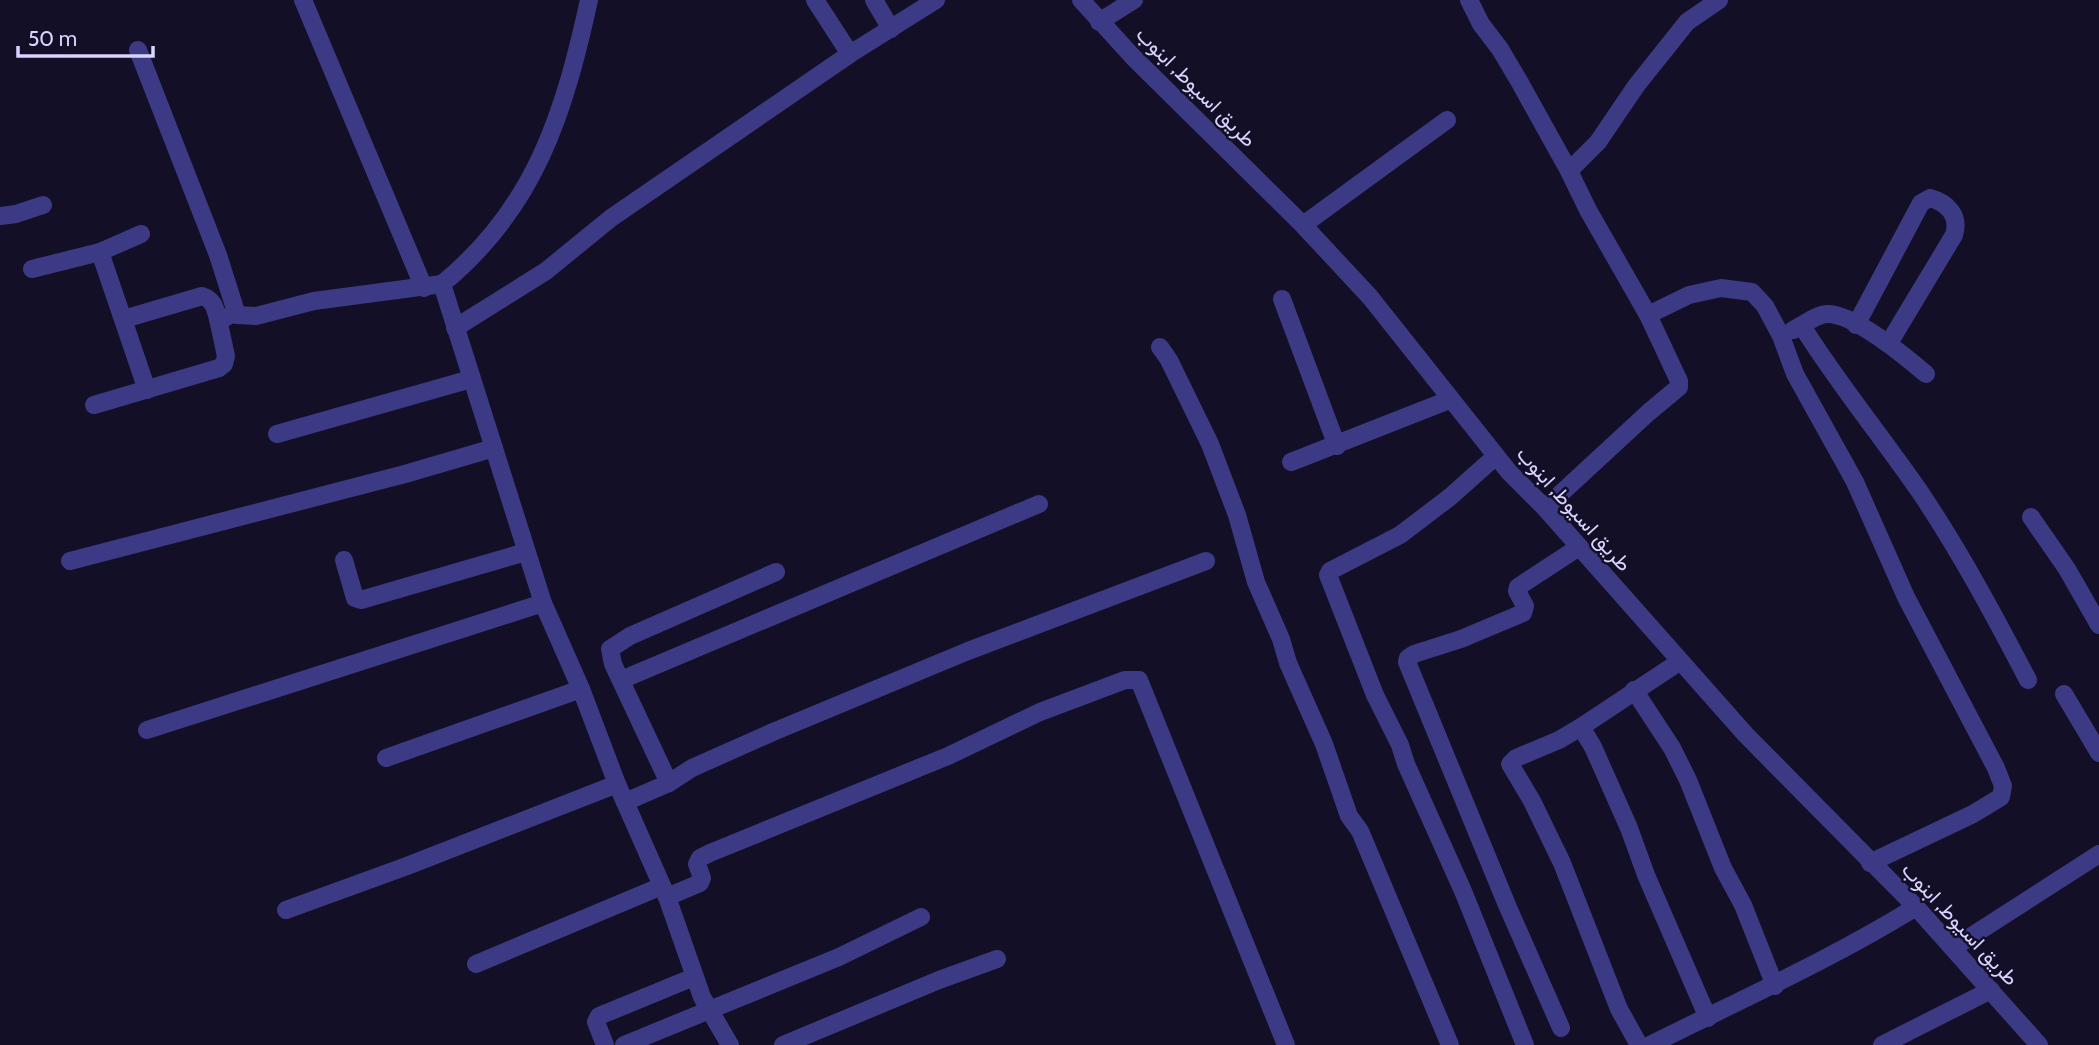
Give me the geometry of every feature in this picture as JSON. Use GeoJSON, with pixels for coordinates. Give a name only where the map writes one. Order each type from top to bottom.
{"type":"FeatureCollection","features":[{"type":"Feature","properties":{"kind":"street"},"geometry":{"type":"LineString","coordinates":[[303,0],[424,288]]}},
{"type":"Feature","properties":{"kind":"street"},"geometry":{"type":"LineString","coordinates":[[218,318],[256,316],[314,301],[442,284],[486,243],[513,209],[532,175],[558,118],[574,69],[589,0]]}},
{"type":"Feature","properties":{"kind":"street"},"geometry":{"type":"LineString","coordinates":[[815,0],[850,54]]}},
{"type":"Feature","properties":{"kind":"street"},"geometry":{"type":"LineString","coordinates":[[874,0],[891,29]]}},
{"type":"Feature","properties":{"kind":"street"},"geometry":{"type":"LineString","coordinates":[[456,328],[546,271],[611,218],[850,54],[936,0]]}},
{"type":"Feature","properties":{"kind":"street","name":"طريق اسيوط, ابنوب"},"geometry":{"type":"LineString","coordinates":[[1081,0],[1099,22],[1303,225],[1370,297],[1496,456],[1679,662],[1789,780],[1916,908],[2039,1045]]}},
{"type":"Feature","properties":{"kind":"street"},"geometry":{"type":"LineString","coordinates":[[1099,22],[1134,0]]}},
{"type":"Feature","properties":{"kind":"street"},"geometry":{"type":"LineString","coordinates":[[1469,0],[1481,24],[1519,81],[1569,171],[1588,210],[1648,315],[1679,381],[1679,387],[1545,508]]}},
{"type":"Feature","properties":{"kind":"street"},"geometry":{"type":"LineString","coordinates":[[1569,171],[1598,142],[1636,86],[1687,22],[1719,0]]}},
{"type":"Feature","properties":{"kind":"street"},"geometry":{"type":"LineString","coordinates":[[138,50],[218,256],[237,315]]}},
{"type":"Feature","properties":{"kind":"street"},"geometry":{"type":"LineString","coordinates":[[1303,225],[1447,120]]}},
{"type":"Feature","properties":{"kind":"street"},"geometry":{"type":"LineString","coordinates":[[1856,325],[1921,203],[1930,198],[1938,200],[1953,214],[1956,229],[1954,235],[1889,342]]}},
{"type":"Feature","properties":{"kind":"street"},"geometry":{"type":"LineString","coordinates":[[0,216],[43,205]]}},
{"type":"Feature","properties":{"kind":"street"},"geometry":{"type":"LineString","coordinates":[[32,269],[100,253],[141,234]]}},
{"type":"Feature","properties":{"kind":"street"},"geometry":{"type":"LineString","coordinates":[[100,253],[147,390]]}},
{"type":"Feature","properties":{"kind":"street"},"geometry":{"type":"LineString","coordinates":[[442,284],[543,603],[581,688],[617,784],[664,891],[694,977],[709,1012],[720,1024],[730,1045]]}},
{"type":"Feature","properties":{"kind":"street"},"geometry":{"type":"LineString","coordinates":[[1648,315],[1689,295],[1721,288],[1740,289],[1752,292],[1758,297],[1781,336],[1795,374],[1855,482],[1906,597],[1996,768],[2003,786],[2001,797],[1982,809],[1870,863]]}},
{"type":"Feature","properties":{"kind":"street"},"geometry":{"type":"LineString","coordinates":[[94,405],[219,368],[224,364],[226,356],[218,318],[214,304],[208,298],[202,296],[124,319]]}},
{"type":"Feature","properties":{"kind":"street"},"geometry":{"type":"LineString","coordinates":[[1282,299],[1338,446]]}},
{"type":"Feature","properties":{"kind":"street"},"geometry":{"type":"LineString","coordinates":[[1781,336],[1820,315],[1840,316],[1889,342],[1926,374]]}},
{"type":"Feature","properties":{"kind":"street"},"geometry":{"type":"LineString","coordinates":[[1801,326],[1843,389],[1891,451],[1930,508],[1993,610],[2028,680]]}},
{"type":"Feature","properties":{"kind":"street"},"geometry":{"type":"LineString","coordinates":[[1160,346],[1210,444],[1237,515],[1254,574],[1281,639],[1287,663],[1313,716],[1349,816],[1360,831],[1450,1045]]}},
{"type":"Feature","properties":{"kind":"street"},"geometry":{"type":"LineString","coordinates":[[277,434],[471,379]]}},
{"type":"Feature","properties":{"kind":"street"},"geometry":{"type":"LineString","coordinates":[[1291,462],[1338,446],[1450,400]]}},
{"type":"Feature","properties":{"kind":"street"},"geometry":{"type":"LineString","coordinates":[[70,562],[494,448]]}},
{"type":"Feature","properties":{"kind":"street"},"geometry":{"type":"LineString","coordinates":[[1496,456],[1450,497],[1400,535],[1330,570],[1328,575],[1375,695],[1400,745],[1434,830],[1463,891],[1525,1045]]}},
{"type":"Feature","properties":{"kind":"street"},"geometry":{"type":"LineString","coordinates":[[621,680],[1039,504]]}},
{"type":"Feature","properties":{"kind":"street"},"geometry":{"type":"LineString","coordinates":[[2031,517],[2067,569],[2099,625]]}},
{"type":"Feature","properties":{"kind":"street"},"geometry":{"type":"LineString","coordinates":[[1561,1028],[1407,662],[1414,654],[1461,639],[1523,613],[1525,606],[1517,591],[1518,587],[1579,547]]}},
{"type":"Feature","properties":{"kind":"street"},"geometry":{"type":"LineString","coordinates":[[344,560],[355,598],[360,600],[526,552]]}},
{"type":"Feature","properties":{"kind":"street"},"geometry":{"type":"LineString","coordinates":[[625,802],[773,732],[968,652],[1206,561]]}},
{"type":"Feature","properties":{"kind":"street"},"geometry":{"type":"LineString","coordinates":[[669,783],[609,653],[613,646],[776,572]]}},
{"type":"Feature","properties":{"kind":"street"},"geometry":{"type":"LineString","coordinates":[[147,730],[543,603]]}},
{"type":"Feature","properties":{"kind":"street"},"geometry":{"type":"LineString","coordinates":[[1639,1045],[1619,1009],[1562,863],[1532,801],[1510,764],[1516,758],[1559,740],[1581,727],[1679,662]]}},
{"type":"Feature","properties":{"kind":"street"},"geometry":{"type":"LineString","coordinates":[[476,964],[664,891],[701,883],[697,864],[700,858],[710,853],[938,761],[1040,712],[1115,683],[1139,680],[1286,1045]]}},
{"type":"Feature","properties":{"kind":"street"},"geometry":{"type":"LineString","coordinates":[[386,758],[581,688]]}},
{"type":"Feature","properties":{"kind":"street"},"geometry":{"type":"LineString","coordinates":[[1634,690],[1665,737],[1688,780],[1723,868],[1743,905],[1774,986]]}},
{"type":"Feature","properties":{"kind":"street"},"geometry":{"type":"LineString","coordinates":[[2064,694],[2099,753]]}},
{"type":"Feature","properties":{"kind":"street"},"geometry":{"type":"LineString","coordinates":[[1581,727],[1629,828],[1646,875],[1708,1018]]}},
{"type":"Feature","properties":{"kind":"street"},"geometry":{"type":"LineString","coordinates":[[286,910],[617,784]]}},
{"type":"Feature","properties":{"kind":"street"},"geometry":{"type":"LineString","coordinates":[[1953,948],[2099,854]]}},
{"type":"Feature","properties":{"kind":"street"},"geometry":{"type":"LineString","coordinates":[[1650,1045],[1774,986],[1916,908]]}},
{"type":"Feature","properties":{"kind":"street"},"geometry":{"type":"LineString","coordinates":[[624,1045],[839,957],[920,917]]}},
{"type":"Feature","properties":{"kind":"street"},"geometry":{"type":"LineString","coordinates":[[783,1045],[939,980],[997,960]]}},
{"type":"Feature","properties":{"kind":"street"},"geometry":{"type":"LineString","coordinates":[[605,1045],[596,1023],[599,1016],[694,977]]}},
{"type":"Feature","properties":{"kind":"street"},"geometry":{"type":"LineString","coordinates":[[1882,1045],[1991,990]]}}]}
